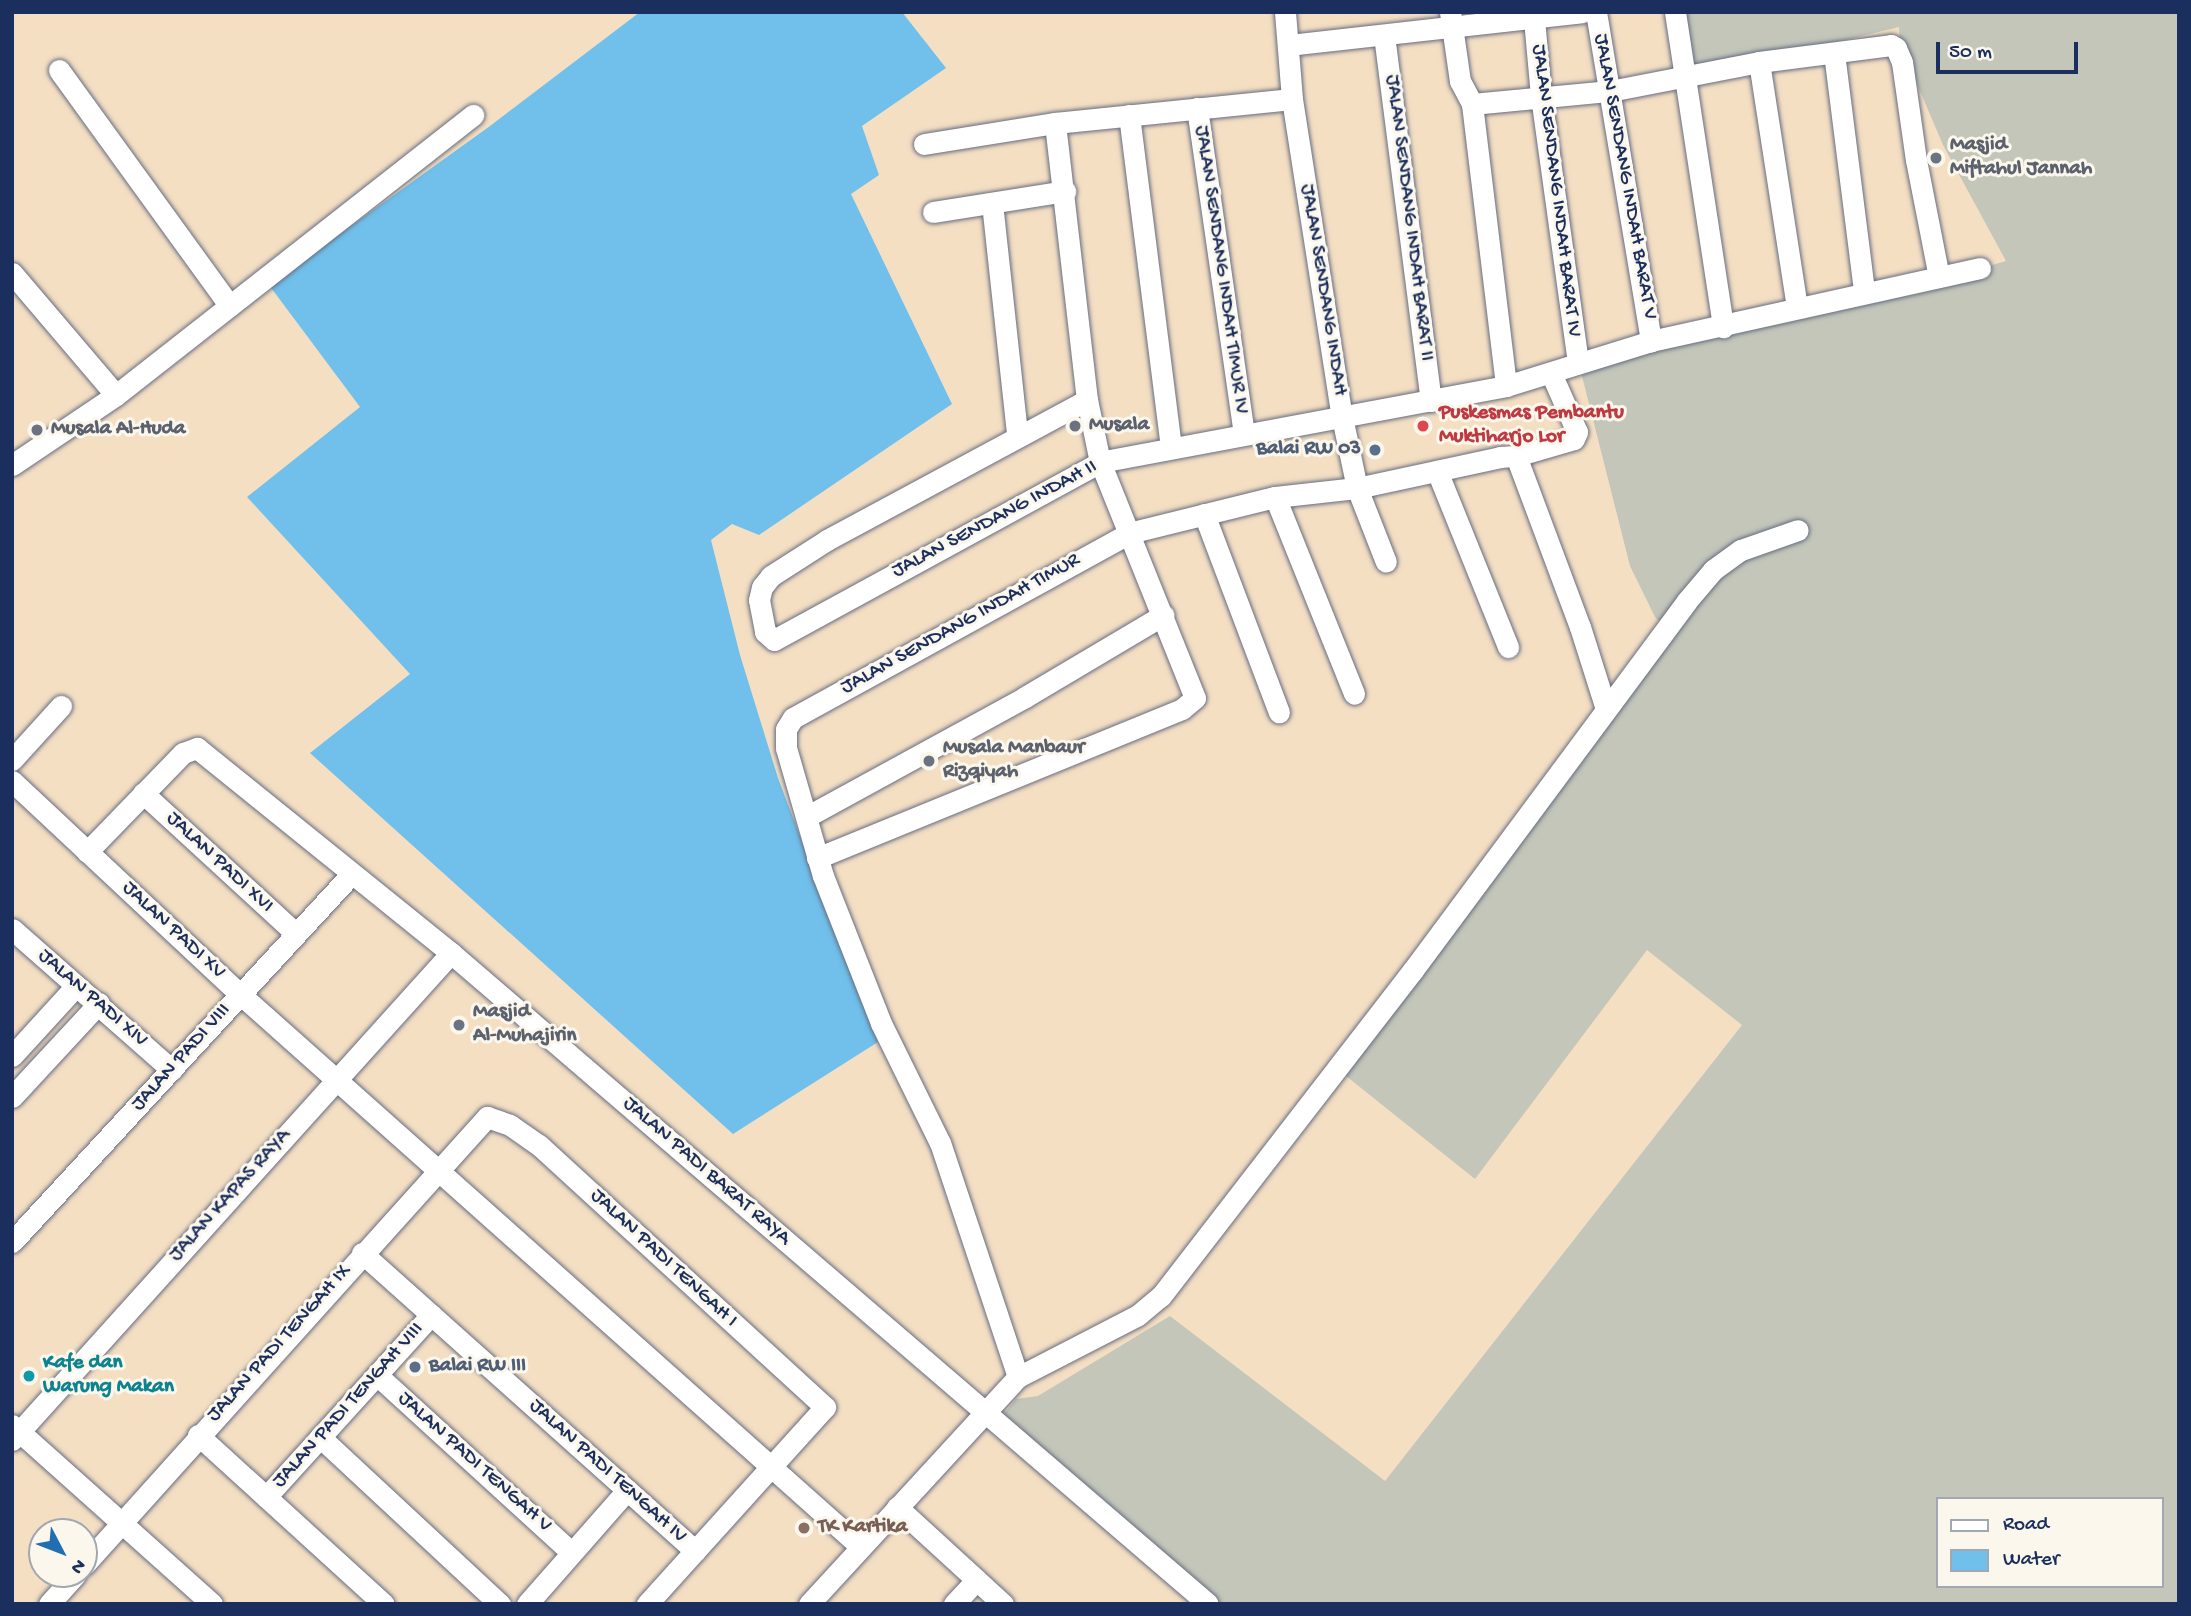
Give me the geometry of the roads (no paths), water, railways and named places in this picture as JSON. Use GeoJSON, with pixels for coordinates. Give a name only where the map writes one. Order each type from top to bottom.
{"type":"FeatureCollection","features":[{"type":"Feature","properties":{"kind":"street","name":"JALAN SENDANG INDAH"},"geometry":{"type":"LineString","coordinates":[[1285,12],[1292,99],[1342,417],[1357,488],[1385,562]]}},
{"type":"Feature","properties":{"kind":"street"},"geometry":{"type":"LineString","coordinates":[[1289,45],[1384,35],[1450,20],[1534,19],[1582,12]]}},
{"type":"Feature","properties":{"kind":"street","name":"JALAN SENDANG INDAH BARAT V"},"geometry":{"type":"LineString","coordinates":[[1596,12],[1651,341]]}},
{"type":"Feature","properties":{"kind":"street"},"geometry":{"type":"LineString","coordinates":[[1675,12],[1723,327]]}},
{"type":"Feature","properties":{"kind":"street","name":"JALAN SENDANG INDAH BARAT IV"},"geometry":{"type":"LineString","coordinates":[[1534,19],[1541,96],[1578,363]]}},
{"type":"Feature","properties":{"kind":"street"},"geometry":{"type":"LineString","coordinates":[[1450,20],[1460,81],[1472,104],[1506,386]]}},
{"type":"Feature","properties":{"kind":"street","name":"JALAN SENDANG INDAH BARAT II"},"geometry":{"type":"LineString","coordinates":[[1384,35],[1431,401]]}},
{"type":"Feature","properties":{"kind":"street"},"geometry":{"type":"LineString","coordinates":[[1472,104],[1610,91],[1759,62],[1884,45],[1896,48],[1902,62],[1939,277]]}},
{"type":"Feature","properties":{"kind":"street"},"geometry":{"type":"LineString","coordinates":[[1834,53],[1864,292]]}},
{"type":"Feature","properties":{"kind":"street"},"geometry":{"type":"LineString","coordinates":[[1759,62],[1797,308]]}},
{"type":"Feature","properties":{"kind":"street"},"geometry":{"type":"LineString","coordinates":[[59,70],[230,306]]}},
{"type":"Feature","properties":{"kind":"street"},"geometry":{"type":"LineString","coordinates":[[923,144],[1055,123],[1292,99]]}},
{"type":"Feature","properties":{"kind":"street","name":"JALAN SENDANG INDAH TIMUR IV"},"geometry":{"type":"LineString","coordinates":[[1197,108],[1244,433]]}},
{"type":"Feature","properties":{"kind":"street"},"geometry":{"type":"LineString","coordinates":[[12,465],[116,395],[473,115]]}},
{"type":"Feature","properties":{"kind":"street"},"geometry":{"type":"LineString","coordinates":[[1129,115],[1171,447]]}},
{"type":"Feature","properties":{"kind":"street"},"geometry":{"type":"LineString","coordinates":[[817,858],[1191,704],[1195,692],[1100,462],[1087,400],[1065,191],[1055,123]]}},
{"type":"Feature","properties":{"kind":"street"},"geometry":{"type":"LineString","coordinates":[[933,212],[1065,191]]}},
{"type":"Feature","properties":{"kind":"street"},"geometry":{"type":"LineString","coordinates":[[992,203],[1017,435],[1087,400]]}},
{"type":"Feature","properties":{"kind":"street","name":"JALAN SENDANG INDAH II"},"geometry":{"type":"LineString","coordinates":[[1017,435],[827,540],[771,576],[762,587],[759,612],[765,632],[774,640],[1100,462],[1506,386],[1651,341],[1980,268]]}},
{"type":"Feature","properties":{"kind":"street"},"geometry":{"type":"LineString","coordinates":[[12,273],[116,395]]}},
{"type":"Feature","properties":{"kind":"street","name":"JALAN SENDANG INDAH TIMUR"},"geometry":{"type":"LineString","coordinates":[[807,816],[786,748],[786,729],[793,718],[1129,533],[1275,496],[1357,488],[1516,456],[1574,439],[1577,432],[1551,373]]}},
{"type":"Feature","properties":{"kind":"street"},"geometry":{"type":"LineString","coordinates":[[1516,456],[1580,628],[1606,709]]}},
{"type":"Feature","properties":{"kind":"street"},"geometry":{"type":"LineString","coordinates":[[1437,471],[1508,647]]}},
{"type":"Feature","properties":{"kind":"street"},"geometry":{"type":"LineString","coordinates":[[1275,496],[1354,694]]}},
{"type":"Feature","properties":{"kind":"street"},"geometry":{"type":"LineString","coordinates":[[1204,514],[1279,712]]}},
{"type":"Feature","properties":{"kind":"street"},"geometry":{"type":"LineString","coordinates":[[809,1604],[1018,1377],[1138,1315],[1161,1296],[1413,970],[1606,709],[1713,570],[1741,550],[1798,530]]}},
{"type":"Feature","properties":{"kind":"street"},"geometry":{"type":"LineString","coordinates":[[1018,1377],[940,1143],[881,1023],[817,858],[807,816],[1025,697],[1163,615]]}},
{"type":"Feature","properties":{"kind":"street"},"geometry":{"type":"LineString","coordinates":[[12,760],[61,706]]}},
{"type":"Feature","properties":{"kind":"street","name":"JALAN PADI BARAT RAYA"},"geometry":{"type":"LineString","coordinates":[[143,793],[183,753],[197,748],[351,875],[451,953],[992,1404],[1208,1604]]}},
{"type":"Feature","properties":{"kind":"street","name":"JALAN PADI XV"},"geometry":{"type":"LineString","coordinates":[[13,783],[240,993],[338,1078]]}},
{"type":"Feature","properties":{"kind":"street"},"geometry":{"type":"LineString","coordinates":[[87,852],[143,793]]}},
{"type":"Feature","properties":{"kind":"street","name":"JALAN PADI XVI"},"geometry":{"type":"LineString","coordinates":[[143,793],[295,933]]}},
{"type":"Feature","properties":{"kind":"street","name":"JALAN PADI VIII"},"geometry":{"type":"LineString","coordinates":[[12,1242],[351,875]]}},
{"type":"Feature","properties":{"kind":"street","name":"JALAN PADI XIV"},"geometry":{"type":"LineString","coordinates":[[12,929],[172,1070]]}},
{"type":"Feature","properties":{"kind":"street","name":"JALAN KAPAS RAYA"},"geometry":{"type":"LineString","coordinates":[[15,1432],[451,953]]}},
{"type":"Feature","properties":{"kind":"street"},"geometry":{"type":"LineString","coordinates":[[12,1056],[76,986]]}},
{"type":"Feature","properties":{"kind":"street"},"geometry":{"type":"LineString","coordinates":[[12,1097],[99,1003]]}},
{"type":"Feature","properties":{"kind":"street"},"geometry":{"type":"LineString","coordinates":[[338,1078],[860,1546]]}},
{"type":"Feature","properties":{"kind":"street","name":"JALAN PADI TENGAH I"},"geometry":{"type":"LineString","coordinates":[[438,1168],[487,1117],[510,1125],[539,1144],[825,1407],[771,1466]]}},
{"type":"Feature","properties":{"kind":"street","name":"JALAN PADI TENGAH IX"},"geometry":{"type":"LineString","coordinates":[[98,1550],[438,1168]]}},
{"type":"Feature","properties":{"kind":"street","name":"JALAN PADI TENGAH IV"},"geometry":{"type":"LineString","coordinates":[[362,1253],[695,1551]]}},
{"type":"Feature","properties":{"kind":"street","name":"JALAN PADI TENGAH VIII"},"geometry":{"type":"LineString","coordinates":[[266,1497],[432,1315]]}},
{"type":"Feature","properties":{"kind":"street","name":"JALAN PADI TENGAH V"},"geometry":{"type":"LineString","coordinates":[[377,1375],[570,1552]]}},
{"type":"Feature","properties":{"kind":"street"},"geometry":{"type":"LineString","coordinates":[[15,1432],[123,1522],[212,1604]]}},
{"type":"Feature","properties":{"kind":"street"},"geometry":{"type":"LineString","coordinates":[[198,1435],[384,1604]]}},
{"type":"Feature","properties":{"kind":"street"},"geometry":{"type":"LineString","coordinates":[[320,1437],[500,1604]]}},
{"type":"Feature","properties":{"kind":"street"},"geometry":{"type":"LineString","coordinates":[[647,1604],[771,1466]]}},
{"type":"Feature","properties":{"kind":"street"},"geometry":{"type":"LineString","coordinates":[[527,1604],[627,1490]]}},
{"type":"Feature","properties":{"kind":"street"},"geometry":{"type":"LineString","coordinates":[[897,1507],[1003,1604]]}},
{"type":"Feature","properties":{"kind":"street"},"geometry":{"type":"LineString","coordinates":[[954,1604],[976,1580]]}},
{"type":"Feature","properties":{"kind":"street"},"geometry":{"type":"LineString","coordinates":[[51,1603],[64,1588]]}},
{"type":"Feature","properties":{"kind":"water"},"geometry":{"type":"Polygon","coordinates":[[[640,12],[902,12],[946,68],[862,126],[879,175],[851,194],[952,404],[759,535],[732,524],[711,540],[740,655],[778,778],[878,1042],[733,1134],[310,753],[410,674],[247,497],[360,407],[269,285],[490,126],[640,12]]]}},
{"type":"Feature","properties":{"kind":"place","name":"Masjid Miftahul Jannah"},"geometry":{"type":"Point","coordinates":[1936,158]}},
{"type":"Feature","properties":{"kind":"place","name":"Musala"},"geometry":{"type":"Point","coordinates":[1075,426]}},
{"type":"Feature","properties":{"kind":"place","name":"Puskesmas Pembantu Muktiharjo Lor"},"geometry":{"type":"Point","coordinates":[1423,426]}},
{"type":"Feature","properties":{"kind":"place","name":"Musala Al-Huda"},"geometry":{"type":"Point","coordinates":[37,430]}},
{"type":"Feature","properties":{"kind":"place","name":"Balai RW 03"},"geometry":{"type":"Point","coordinates":[1375,450]}},
{"type":"Feature","properties":{"kind":"place","name":"Musala Manbaur Rizqiyah"},"geometry":{"type":"Point","coordinates":[929,761]}},
{"type":"Feature","properties":{"kind":"place","name":"Masjid Al-Muhajirin"},"geometry":{"type":"Point","coordinates":[459,1025]}},
{"type":"Feature","properties":{"kind":"place","name":"Balai RW III"},"geometry":{"type":"Point","coordinates":[415,1367]}},
{"type":"Feature","properties":{"kind":"place","name":"Kafe dan Warung Makan"},"geometry":{"type":"Point","coordinates":[29,1376]}},
{"type":"Feature","properties":{"kind":"place","name":"TK Kartika"},"geometry":{"type":"Point","coordinates":[804,1528]}}]}
